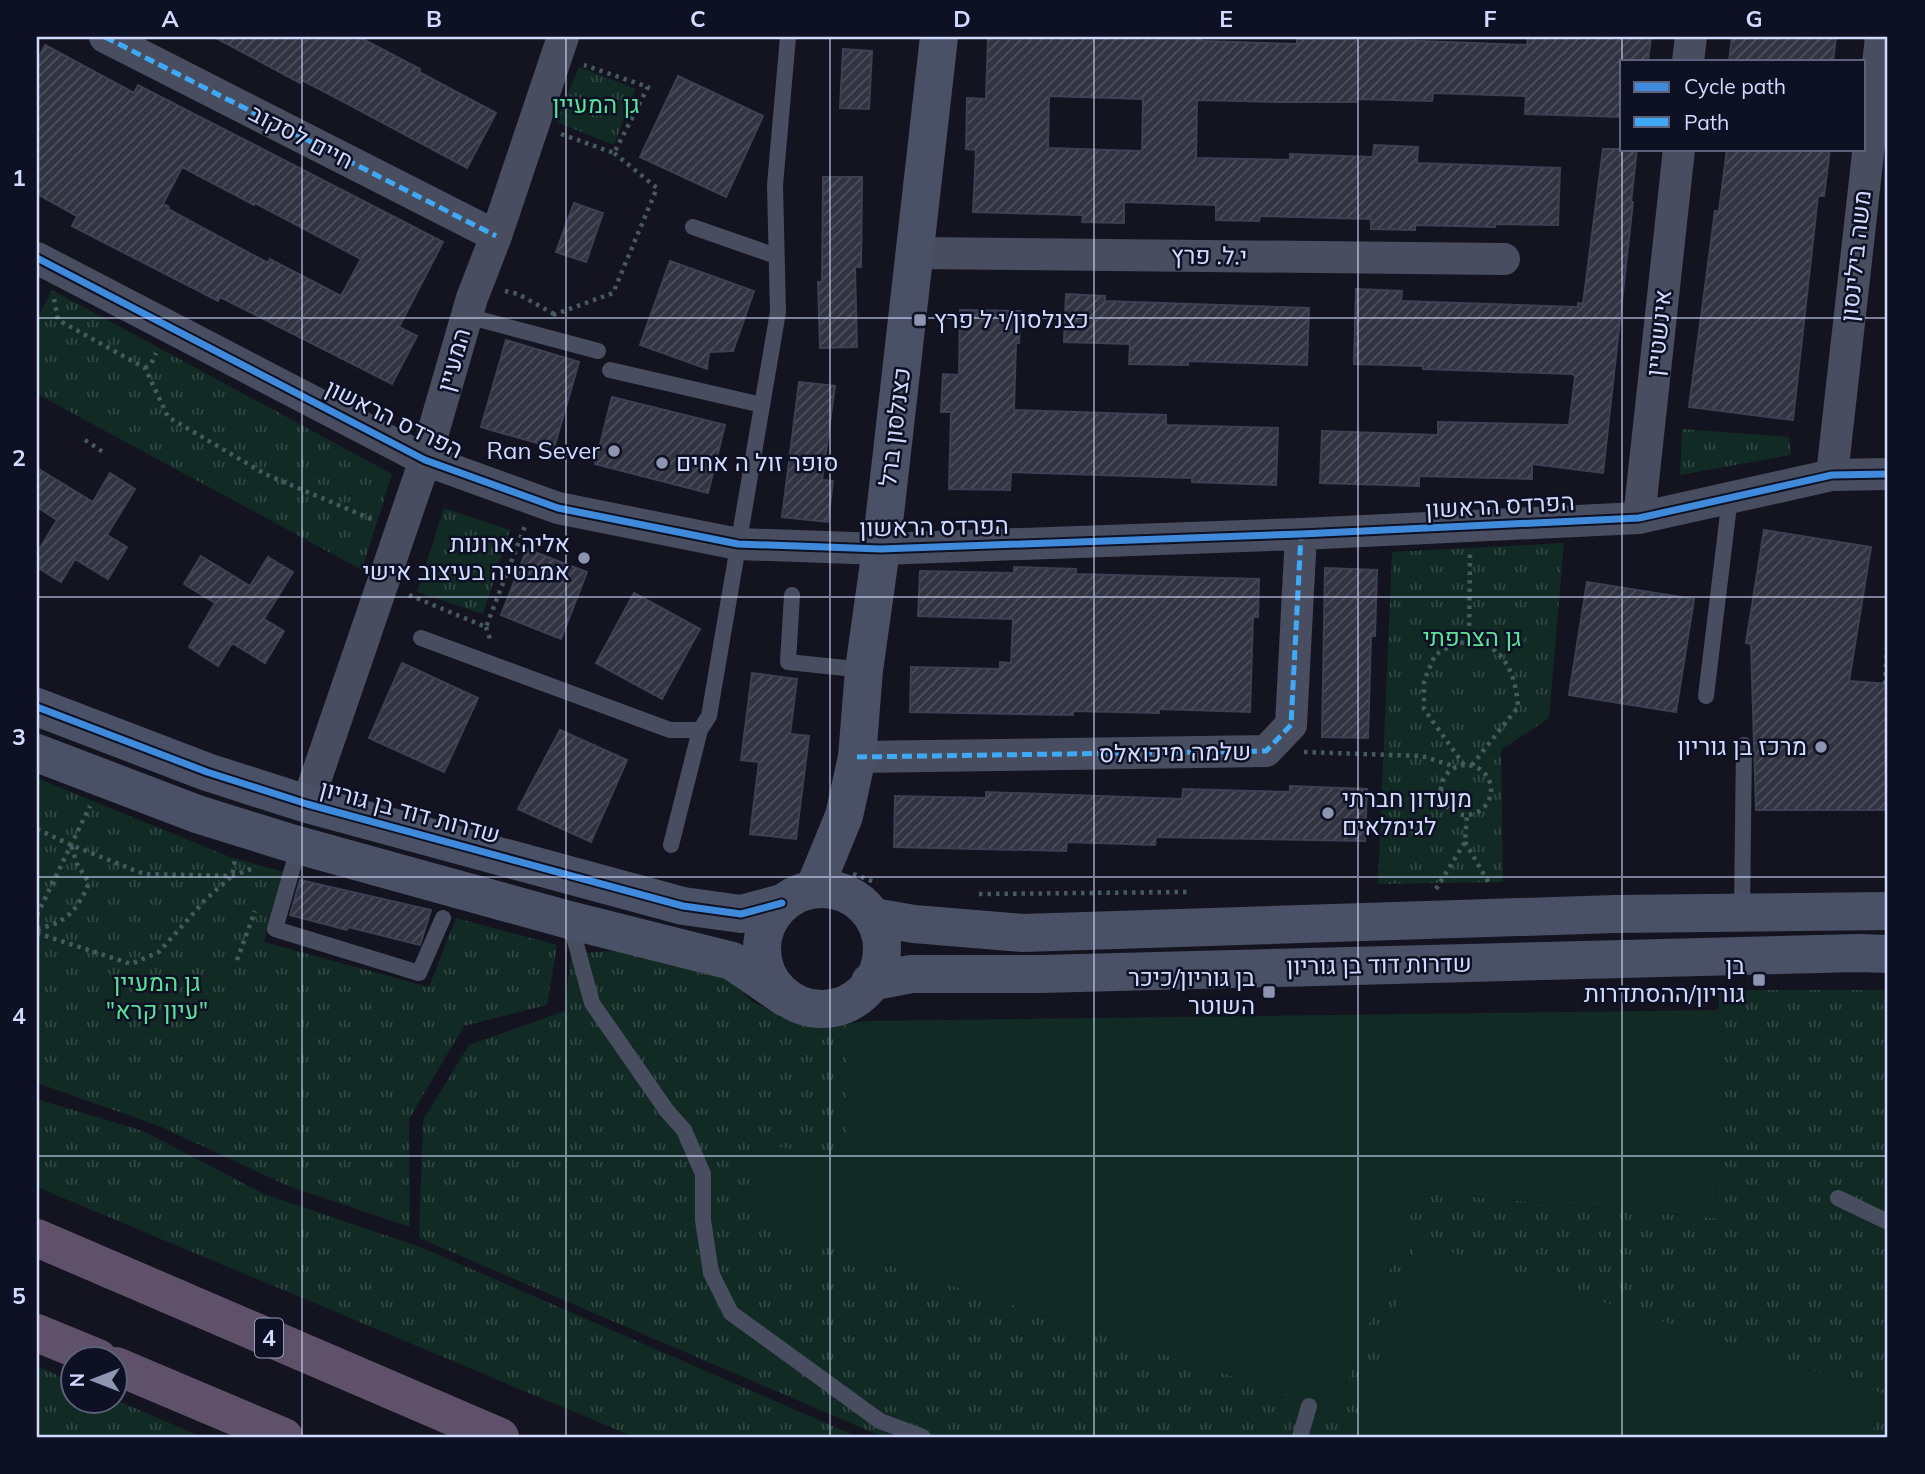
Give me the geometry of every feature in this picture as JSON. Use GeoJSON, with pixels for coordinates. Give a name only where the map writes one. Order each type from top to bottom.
{"type":"FeatureCollection","features":[{"type":"Feature","properties":{"kind":"highway","name":"4"},"geometry":{"type":"LineString","coordinates":[[37,1238],[500,1437]]}},
{"type":"Feature","properties":{"kind":"highway"},"geometry":{"type":"LineString","coordinates":[[37,1332],[64,1344]]}},
{"type":"Feature","properties":{"kind":"highway"},"geometry":{"type":"LineString","coordinates":[[130,1372],[284,1437]]}},
{"type":"Feature","properties":{"kind":"street","name":"חיים לסקוב"},"geometry":{"type":"LineString","coordinates":[[106,37],[496,236]]}},
{"type":"Feature","properties":{"kind":"street","name":"כצנלסון ברל"},"geometry":{"type":"LineString","coordinates":[[798,896],[844,816],[857,757],[864,670],[881,549],[939,37]]}},
{"type":"Feature","properties":{"kind":"street"},"geometry":{"type":"LineString","coordinates":[[1688,60],[1691,37]]}},
{"type":"Feature","properties":{"kind":"street","name":"משה בילינסון"},"geometry":{"type":"LineString","coordinates":[[1832,475],[1881,37]]}},
{"type":"Feature","properties":{"kind":"street","name":"המעיין"},"geometry":{"type":"LineString","coordinates":[[307,804],[425,460],[477,284],[496,236],[560,46]]}},
{"type":"Feature","properties":{"kind":"street","name":"אינשטיין"},"geometry":{"type":"LineString","coordinates":[[1639,518],[1679,150]]}},
{"type":"Feature","properties":{"kind":"street","name":"י.ל. פרץ"},"geometry":{"type":"LineString","coordinates":[[915,253],[1504,259]]}},
{"type":"Feature","properties":{"kind":"street","name":"הפרדס הראשון"},"geometry":{"type":"LineString","coordinates":[[42,261],[425,460],[558,508],[738,544],[881,549],[1301,534],[1639,518],[1832,475],[1888,474]]}},
{"type":"Feature","properties":{"kind":"street","name":"שלמה מיכואלס"},"geometry":{"type":"LineString","coordinates":[[857,757],[1266,751],[1291,725],[1301,534]]}},
{"type":"Feature","properties":{"kind":"street","name":"שדרות דוד בן גוריון"},"geometry":{"type":"LineString","coordinates":[[37,707],[207,772],[307,804],[683,906],[741,914],[798,896]]}},
{"type":"Feature","properties":{"kind":"street"},"geometry":{"type":"LineString","coordinates":[[37,753],[197,814],[293,843],[569,920],[732,961],[786,998],[813,1009],[834,1008],[854,1000],[865,990],[879,967],[882,945],[864,909],[845,892],[826,888],[798,896],[769,919],[764,932],[762,956],[771,982],[786,998]]}},
{"type":"Feature","properties":{"kind":"street","name":"כצנלסון ברל"},"geometry":{"type":"LineString","coordinates":[[844,816],[850,874],[864,909]]}},
{"type":"Feature","properties":{"kind":"street","name":"שדרות דוד בן גוריון"},"geometry":{"type":"LineString","coordinates":[[864,909],[914,924],[1023,933],[1742,911],[1888,911]]}},
{"type":"Feature","properties":{"kind":"street","name":"שדרות דוד בן גוריון"},"geometry":{"type":"LineString","coordinates":[[870,982],[911,974],[1875,959]]}},
{"type":"Feature","properties":{"kind":"lane"},"geometry":{"type":"LineString","coordinates":[[671,845],[700,730],[709,716],[778,312],[775,186],[788,37]]}},
{"type":"Feature","properties":{"kind":"lane"},"geometry":{"type":"LineString","coordinates":[[693,228],[776,256]]}},
{"type":"Feature","properties":{"kind":"lane"},"geometry":{"type":"LineString","coordinates":[[467,316],[598,351]]}},
{"type":"Feature","properties":{"kind":"lane"},"geometry":{"type":"LineString","coordinates":[[610,370],[762,405]]}},
{"type":"Feature","properties":{"kind":"lane"},"geometry":{"type":"LineString","coordinates":[[1706,696],[1731,497]]}},
{"type":"Feature","properties":{"kind":"lane"},"geometry":{"type":"LineString","coordinates":[[792,595],[788,662],[864,670]]}},
{"type":"Feature","properties":{"kind":"lane"},"geometry":{"type":"LineString","coordinates":[[421,638],[670,730],[700,730]]}},
{"type":"Feature","properties":{"kind":"lane"},"geometry":{"type":"LineString","coordinates":[[1742,911],[1744,746]]}},
{"type":"Feature","properties":{"kind":"lane"},"geometry":{"type":"LineString","coordinates":[[293,843],[275,929],[419,973],[443,918]]}},
{"type":"Feature","properties":{"kind":"lane"},"geometry":{"type":"LineString","coordinates":[[569,920],[592,1003],[667,1111],[684,1130],[703,1174],[703,1220],[711,1273],[731,1313],[880,1421],[923,1437]]}},
{"type":"Feature","properties":{"kind":"lane"},"geometry":{"type":"LineString","coordinates":[[1838,1198],[1888,1222]]}},
{"type":"Feature","properties":{"kind":"lane"},"geometry":{"type":"LineString","coordinates":[[1300,1437],[1309,1406]]}},
{"type":"Feature","properties":{"kind":"path"},"geometry":{"type":"LineString","coordinates":[[560,46],[648,87],[614,153]]}},
{"type":"Feature","properties":{"kind":"path"},"geometry":{"type":"LineString","coordinates":[[531,310],[555,315],[613,293],[657,188],[614,153],[534,125]]}},
{"type":"Feature","properties":{"kind":"path"},"geometry":{"type":"LineString","coordinates":[[42,261],[58,320],[145,368],[168,417],[265,474],[401,531]]}},
{"type":"Feature","properties":{"kind":"path"},"geometry":{"type":"LineString","coordinates":[[477,284],[518,295],[555,315]]}},
{"type":"Feature","properties":{"kind":"path"},"geometry":{"type":"LineString","coordinates":[[85,440],[103,452]]}},
{"type":"Feature","properties":{"kind":"path"},"geometry":{"type":"LineString","coordinates":[[404,593],[486,627],[527,522]]}},
{"type":"Feature","properties":{"kind":"path"},"geometry":{"type":"LineString","coordinates":[[1469,643],[1471,527]]}},
{"type":"Feature","properties":{"kind":"path"},"geometry":{"type":"LineString","coordinates":[[1885,684],[1888,633]]}},
{"type":"Feature","properties":{"kind":"path"},"geometry":{"type":"LineString","coordinates":[[1464,765],[1424,709],[1424,681],[1435,655],[1457,643],[1483,645],[1501,654],[1513,674],[1517,707],[1472,765]]}},
{"type":"Feature","properties":{"kind":"path"},"geometry":{"type":"LineString","coordinates":[[1266,751],[1422,756],[1456,767]]}},
{"type":"Feature","properties":{"kind":"path"},"geometry":{"type":"LineString","coordinates":[[1472,765],[1486,774],[1491,790],[1486,806],[1467,815],[1456,813],[1449,808],[1442,794],[1444,778],[1456,767],[1472,765]]}},
{"type":"Feature","properties":{"kind":"path"},"geometry":{"type":"LineString","coordinates":[[37,915],[103,778]]}},
{"type":"Feature","properties":{"kind":"path"},"geometry":{"type":"LineString","coordinates":[[1435,890],[1465,842],[1467,815]]}},
{"type":"Feature","properties":{"kind":"path"},"geometry":{"type":"LineString","coordinates":[[37,931],[131,964],[159,952],[206,899],[232,876],[242,827]]}},
{"type":"Feature","properties":{"kind":"path"},"geometry":{"type":"LineString","coordinates":[[37,829],[144,874],[232,876],[273,861],[293,843]]}},
{"type":"Feature","properties":{"kind":"path"},"geometry":{"type":"LineString","coordinates":[[1465,842],[1492,889]]}},
{"type":"Feature","properties":{"kind":"path"},"geometry":{"type":"LineString","coordinates":[[37,931],[54,926],[78,907],[89,883],[77,864],[71,845]]}},
{"type":"Feature","properties":{"kind":"green space","name":"גן המעיין"},"geometry":{"type":"Polygon","coordinates":[[[579,67],[636,89],[614,145],[556,122],[579,67]]]}},
{"type":"Feature","properties":{"kind":"green space"},"geometry":{"type":"Polygon","coordinates":[[[52,290],[392,474],[362,570],[37,394],[37,319],[52,290]]]}},
{"type":"Feature","properties":{"kind":"green space"},"geometry":{"type":"Polygon","coordinates":[[[1682,429],[1789,437],[1791,455],[1680,475],[1682,429]]]}},
{"type":"Feature","properties":{"kind":"green space"},"geometry":{"type":"Polygon","coordinates":[[[444,508],[510,530],[483,614],[417,592],[444,508]]]}},
{"type":"Feature","properties":{"kind":"green space","name":"גן הצרפתי"},"geometry":{"type":"Polygon","coordinates":[[[1564,543],[1549,718],[1501,750],[1503,882],[1378,884],[1392,552],[1564,543]]]}},
{"type":"Feature","properties":{"kind":"green space","name":"גן המעיין \"עיון קרא\""},"geometry":{"type":"Polygon","coordinates":[[[37,778],[230,857],[284,872],[264,942],[429,987],[456,918],[557,945],[547,1005],[464,1026],[409,1119],[410,1227],[288,1186],[159,1126],[37,1083],[37,778]]]}},
{"type":"Feature","properties":{"kind":"green space"},"geometry":{"type":"Polygon","coordinates":[[[649,948],[712,965],[754,1003],[800,1020],[846,1024],[846,1161],[1336,1410],[1419,1192],[1715,1218],[1719,990],[1888,990],[1888,1437],[883,1437],[419,1238],[423,1120],[469,1045],[565,1011],[571,954],[649,948]]]}},
{"type":"Feature","properties":{"kind":"green space"},"geometry":{"type":"Polygon","coordinates":[[[1719,1010],[1715,1218],[1419,1192],[1336,1410],[757,1223],[760,1143],[846,1160],[846,1024],[867,1021],[1719,1010]]]}},
{"type":"Feature","properties":{"kind":"green space"},"geometry":{"type":"Polygon","coordinates":[[[37,1099],[143,1131],[264,1194],[423,1248],[858,1437],[634,1437],[37,1187],[37,1099]]]}},
{"type":"Feature","properties":{"kind":"green space"},"geometry":{"type":"Polygon","coordinates":[[[1417,1241],[1885,1394],[1871,1437],[1353,1437],[1417,1241]]]}},
{"type":"Feature","properties":{"kind":"green space"},"geometry":{"type":"Polygon","coordinates":[[[37,1366],[60,1376],[60,1414],[130,1414],[130,1406],[202,1437],[37,1437],[37,1366]]]}},
{"type":"Feature","properties":{"kind":"building"},"geometry":{"type":"Polygon","coordinates":[[[214,37],[359,37],[496,113],[467,168],[302,80],[300,83],[214,37]]]}},
{"type":"Feature","properties":{"kind":"building"},"geometry":{"type":"Polygon","coordinates":[[[988,37],[1201,37],[1201,41],[1297,44],[1297,39],[1366,39],[1527,45],[1528,37],[1651,37],[1648,60],[1620,60],[1620,117],[1525,114],[1526,96],[1433,93],[1432,101],[1197,100],[1196,158],[1290,160],[1290,154],[1373,157],[1374,145],[1418,147],[1417,163],[1560,168],[1558,225],[1415,225],[1415,230],[1371,229],[1371,219],[1260,216],[1259,221],[1216,220],[1216,205],[1124,202],[1124,223],[1082,222],[1083,215],[973,212],[976,150],[966,149],[967,98],[986,99],[988,37]],[[1049,96],[1048,148],[1142,151],[1143,99],[1049,96]]]}},
{"type":"Feature","properties":{"kind":"building"},"geometry":{"type":"Polygon","coordinates":[[[1732,37],[1836,37],[1833,60],[1729,60],[1732,37]]]}},
{"type":"Feature","properties":{"kind":"building"},"geometry":{"type":"Polygon","coordinates":[[[45,45],[134,93],[138,85],[443,242],[399,327],[417,336],[392,384],[220,297],[218,301],[72,226],[77,216],[37,194],[37,61],[45,45]],[[182,167],[163,204],[268,263],[270,259],[341,296],[361,259],[255,203],[254,205],[182,167]]]}},
{"type":"Feature","properties":{"kind":"building"},"geometry":{"type":"Polygon","coordinates":[[[843,49],[872,51],[869,109],[840,108],[843,49]]]}},
{"type":"Feature","properties":{"kind":"building"},"geometry":{"type":"Polygon","coordinates":[[[678,76],[763,116],[726,197],[640,157],[678,76]]]}},
{"type":"Feature","properties":{"kind":"building"},"geometry":{"type":"Polygon","coordinates":[[[1603,149],[1637,150],[1603,473],[1532,464],[1532,479],[1419,476],[1419,486],[1320,483],[1322,431],[1438,435],[1438,422],[1569,425],[1575,377],[1573,374],[1354,364],[1356,289],[1402,291],[1401,301],[1578,307],[1578,303],[1583,304],[1603,149]]]}},
{"type":"Feature","properties":{"kind":"building"},"geometry":{"type":"Polygon","coordinates":[[[1727,150],[1830,150],[1824,196],[1818,196],[1793,420],[1689,407],[1715,211],[1719,211],[1727,150]]]}},
{"type":"Feature","properties":{"kind":"building"},"geometry":{"type":"Polygon","coordinates":[[[823,177],[862,177],[861,267],[855,267],[857,347],[820,348],[818,282],[822,282],[823,177]]]}},
{"type":"Feature","properties":{"kind":"building"},"geometry":{"type":"Polygon","coordinates":[[[574,203],[603,213],[586,262],[556,252],[574,203]]]}},
{"type":"Feature","properties":{"kind":"building"},"geometry":{"type":"Polygon","coordinates":[[[670,261],[754,291],[733,351],[709,352],[707,369],[640,345],[670,261]]]}},
{"type":"Feature","properties":{"kind":"building"},"geometry":{"type":"Polygon","coordinates":[[[1066,294],[1105,296],[1105,301],[1309,308],[1307,365],[1188,361],[1188,365],[1129,364],[1130,344],[1064,342],[1066,294]]]}},
{"type":"Feature","properties":{"kind":"building"},"geometry":{"type":"Polygon","coordinates":[[[960,310],[1020,311],[1014,410],[1166,415],[1166,425],[1278,428],[1276,485],[1192,482],[1192,478],[1011,472],[1010,490],[949,489],[951,412],[941,412],[943,374],[959,375],[960,310]]]}},
{"type":"Feature","properties":{"kind":"building"},"geometry":{"type":"Polygon","coordinates":[[[506,340],[579,362],[554,448],[481,427],[506,340]]]}},
{"type":"Feature","properties":{"kind":"building"},"geometry":{"type":"Polygon","coordinates":[[[799,382],[835,386],[822,480],[833,481],[828,522],[782,517],[799,382]]]}},
{"type":"Feature","properties":{"kind":"building"},"geometry":{"type":"Polygon","coordinates":[[[612,397],[725,425],[708,493],[595,464],[612,397]]]}},
{"type":"Feature","properties":{"kind":"building"},"geometry":{"type":"Polygon","coordinates":[[[37,468],[93,502],[110,473],[135,489],[107,535],[127,547],[108,579],[75,559],[61,582],[37,567],[37,553],[57,520],[37,507],[37,468]]]}},
{"type":"Feature","properties":{"kind":"building"},"geometry":{"type":"Polygon","coordinates":[[[1764,530],[1871,547],[1849,681],[1888,684],[1888,810],[1756,810],[1751,644],[1746,643],[1764,530]]]}},
{"type":"Feature","properties":{"kind":"building"},"geometry":{"type":"Polygon","coordinates":[[[527,549],[587,572],[561,639],[501,615],[527,549]]]}},
{"type":"Feature","properties":{"kind":"building"},"geometry":{"type":"Polygon","coordinates":[[[201,556],[250,586],[268,557],[293,572],[264,619],[284,631],[265,663],[232,643],[218,666],[189,647],[215,603],[184,584],[201,556]]]}},
{"type":"Feature","properties":{"kind":"building"},"geometry":{"type":"Polygon","coordinates":[[[1014,567],[1076,569],[1076,574],[1259,579],[1258,617],[1253,617],[1250,712],[1159,709],[1159,713],[1073,711],[1073,715],[910,712],[911,667],[1000,669],[1000,662],[1011,663],[1013,619],[918,616],[920,571],[1014,573],[1014,567]]]}},
{"type":"Feature","properties":{"kind":"building"},"geometry":{"type":"Polygon","coordinates":[[[1325,568],[1377,570],[1375,636],[1371,636],[1368,738],[1322,737],[1325,568]]]}},
{"type":"Feature","properties":{"kind":"building"},"geometry":{"type":"Polygon","coordinates":[[[1587,582],[1694,599],[1676,712],[1569,695],[1587,582]]]}},
{"type":"Feature","properties":{"kind":"building"},"geometry":{"type":"Polygon","coordinates":[[[634,593],[700,629],[662,699],[596,663],[634,593]]]}},
{"type":"Feature","properties":{"kind":"building"},"geometry":{"type":"Polygon","coordinates":[[[402,663],[478,698],[444,772],[369,738],[402,663]]]}},
{"type":"Feature","properties":{"kind":"building"},"geometry":{"type":"Polygon","coordinates":[[[752,673],[797,679],[790,734],[809,736],[796,839],[750,834],[759,762],[741,760],[752,673]]]}},
{"type":"Feature","properties":{"kind":"building"},"geometry":{"type":"Polygon","coordinates":[[[560,730],[627,760],[591,842],[518,809],[560,730]]]}},
{"type":"Feature","properties":{"kind":"building"},"geometry":{"type":"Polygon","coordinates":[[[1290,786],[1367,789],[1365,841],[1156,837],[1155,845],[1067,842],[1066,851],[894,847],[895,796],[986,798],[986,792],[1182,799],[1183,789],[1290,792],[1290,786]]]}},
{"type":"Feature","properties":{"kind":"building"},"geometry":{"type":"Polygon","coordinates":[[[300,880],[431,910],[420,945],[290,915],[300,880]]]}},
{"type":"Feature","properties":{"kind":"marked path"},"geometry":{"type":"LineString","coordinates":[[105,37],[496,236]]}},
{"type":"Feature","properties":{"kind":"marked path"},"geometry":{"type":"LineString","coordinates":[[857,757],[1266,751],[1291,725],[1301,534]]}},
{"type":"Feature","properties":{"kind":"cycle path"},"geometry":{"type":"LineString","coordinates":[[37,258],[425,460],[558,508],[738,544],[881,549],[1301,534],[1639,518],[1832,475],[1888,474]]}},
{"type":"Feature","properties":{"kind":"cycle path"},"geometry":{"type":"LineString","coordinates":[[37,707],[207,772],[307,804],[683,906],[741,914],[782,903]]}},
{"type":"Feature","properties":{"kind":"place","name":"כצנלסון/י ל פרץ"},"geometry":{"type":"Point","coordinates":[920,320]}},
{"type":"Feature","properties":{"kind":"place","name":"Ran Sever"},"geometry":{"type":"Point","coordinates":[614,451]}},
{"type":"Feature","properties":{"kind":"place","name":"סופר זול ה אחים"},"geometry":{"type":"Point","coordinates":[662,463]}},
{"type":"Feature","properties":{"kind":"place","name":"אליה ארונות אמבטיה בעיצוב אישי"},"geometry":{"type":"Point","coordinates":[584,558]}},
{"type":"Feature","properties":{"kind":"place","name":"מרכז בן גוריון"},"geometry":{"type":"Point","coordinates":[1821,747]}},
{"type":"Feature","properties":{"kind":"place","name":"מןעדון חברתי לגימלאים"},"geometry":{"type":"Point","coordinates":[1328,813]}},
{"type":"Feature","properties":{"kind":"place","name":"בן גוריון/ההסתדרות"},"geometry":{"type":"Point","coordinates":[1759,980]}},
{"type":"Feature","properties":{"kind":"place","name":"בן גוריון/כיכר השוטר"},"geometry":{"type":"Point","coordinates":[1269,992]}}]}
